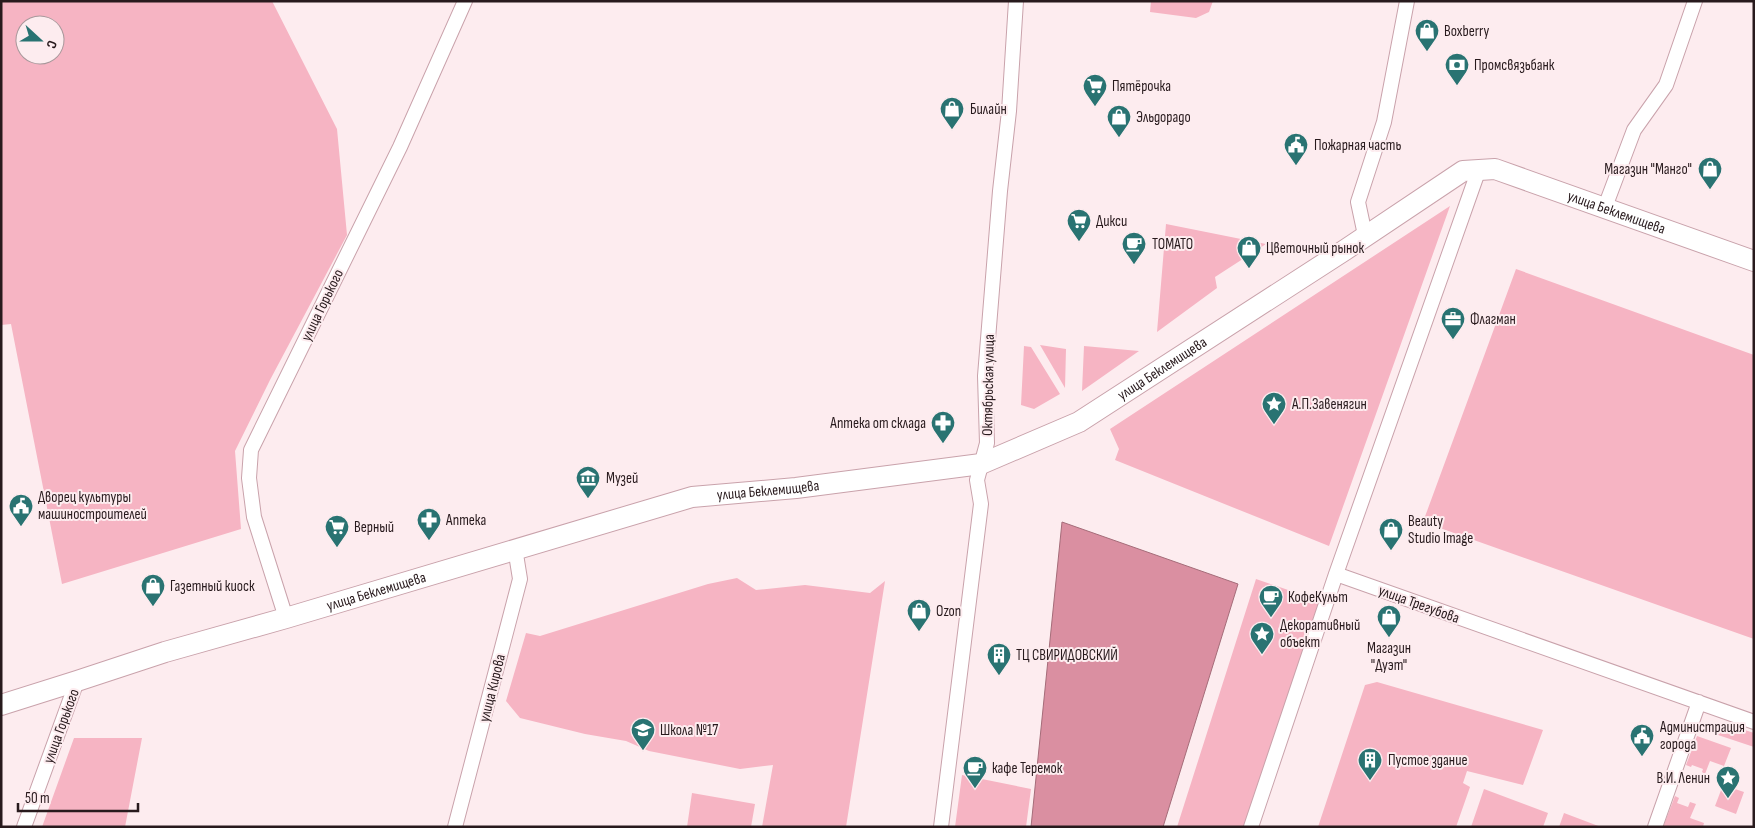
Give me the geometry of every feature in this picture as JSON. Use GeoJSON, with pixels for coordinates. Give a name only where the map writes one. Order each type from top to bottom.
{"type":"FeatureCollection","features":[{"type":"Feature","properties":{"kind":"main road","name":"улица Беклемищева"},"geometry":{"type":"LineString","coordinates":[[1,704],[77,682],[165,652],[286,618],[515,548],[692,497],[796,488],[981,464],[1079,422],[1462,171],[1495,169],[1754,261]]}},
{"type":"Feature","properties":{"kind":"street","name":"улица Горького"},"geometry":{"type":"LineString","coordinates":[[286,618],[254,517],[249,478],[251,450],[400,147],[465,1]]}},
{"type":"Feature","properties":{"kind":"street","name":"Октябрьская улица"},"geometry":{"type":"LineString","coordinates":[[940,827],[981,504],[977,480],[987,443],[985,376],[1000,191],[1009,111],[1016,1]]}},
{"type":"Feature","properties":{"kind":"street"},"geometry":{"type":"LineString","coordinates":[[1365,235],[1358,202],[1384,122],[1407,1]]}},
{"type":"Feature","properties":{"kind":"street"},"geometry":{"type":"LineString","coordinates":[[1605,207],[1634,130],[1666,85],[1695,1]]}},
{"type":"Feature","properties":{"kind":"street"},"geometry":{"type":"LineString","coordinates":[[1251,827],[1336,574],[1479,169]]}},
{"type":"Feature","properties":{"kind":"street","name":"улица Кирова"},"geometry":{"type":"LineString","coordinates":[[455,827],[520,579],[515,548]]}},
{"type":"Feature","properties":{"kind":"street","name":"улица Трегубова"},"geometry":{"type":"LineString","coordinates":[[1336,574],[1754,722]]}},
{"type":"Feature","properties":{"kind":"street","name":"улица Горького"},"geometry":{"type":"LineString","coordinates":[[24,827],[77,682]]}},
{"type":"Feature","properties":{"kind":"street"},"geometry":{"type":"LineString","coordinates":[[1655,827],[1699,702]]}},
{"type":"Feature","properties":{"kind":"shaded area"},"geometry":{"type":"Polygon","coordinates":[[[1,1],[272,1],[337,129],[347,235],[270,380],[235,451],[241,529],[62,584],[11,324],[1,325],[1,1]]]}},
{"type":"Feature","properties":{"kind":"shaded area"},"geometry":{"type":"Polygon","coordinates":[[[1151,1],[1213,1],[1209,12],[1196,18],[1150,12],[1151,1]]]}},
{"type":"Feature","properties":{"kind":"shaded area"},"geometry":{"type":"Polygon","coordinates":[[[1450,206],[1329,546],[1115,460],[1119,449],[1110,429],[1450,206]]]}},
{"type":"Feature","properties":{"kind":"shaded area"},"geometry":{"type":"Polygon","coordinates":[[[1166,224],[1266,244],[1215,277],[1217,288],[1157,332],[1166,224]]]}},
{"type":"Feature","properties":{"kind":"shaded area"},"geometry":{"type":"Polygon","coordinates":[[[1516,269],[1754,355],[1754,639],[1423,522],[1516,269]]]}},
{"type":"Feature","properties":{"kind":"shaded area"},"geometry":{"type":"Polygon","coordinates":[[[1040,345],[1066,349],[1065,388],[1040,345]]]}},
{"type":"Feature","properties":{"kind":"shaded area"},"geometry":{"type":"Polygon","coordinates":[[[1024,346],[1031,347],[1060,394],[1034,409],[1021,405],[1024,346]]]}},
{"type":"Feature","properties":{"kind":"shaded area"},"geometry":{"type":"Polygon","coordinates":[[[1084,346],[1139,351],[1082,391],[1084,346]]]}},
{"type":"Feature","properties":{"kind":"shaded area"},"geometry":{"type":"Polygon","coordinates":[[[1062,522],[1238,584],[1163,827],[1031,827],[1062,522]]]}},
{"type":"Feature","properties":{"kind":"shaded area"},"geometry":{"type":"Polygon","coordinates":[[[737,578],[756,590],[805,585],[870,593],[885,581],[846,827],[762,827],[773,765],[740,769],[649,751],[626,741],[585,734],[520,718],[506,701],[526,633],[540,636],[708,584],[737,578]]]}},
{"type":"Feature","properties":{"kind":"shaded area"},"geometry":{"type":"Polygon","coordinates":[[[1256,579],[1323,602],[1246,827],[1177,827],[1256,579]]]}},
{"type":"Feature","properties":{"kind":"shaded area"},"geometry":{"type":"Polygon","coordinates":[[[1377,682],[1543,730],[1523,785],[1467,771],[1463,783],[1470,787],[1456,827],[1318,827],[1365,685],[1377,682]]]}},
{"type":"Feature","properties":{"kind":"shaded area"},"geometry":{"type":"Polygon","coordinates":[[[1724,723],[1754,733],[1754,747],[1700,729],[1707,724],[1724,723]]]}},
{"type":"Feature","properties":{"kind":"shaded area"},"geometry":{"type":"Polygon","coordinates":[[[1697,736],[1731,748],[1724,766],[1710,761],[1705,774],[1702,772],[1703,769],[1686,765],[1697,736]]]}},
{"type":"Feature","properties":{"kind":"shaded area"},"geometry":{"type":"Polygon","coordinates":[[[74,738],[142,738],[125,827],[42,827],[74,738]]]}},
{"type":"Feature","properties":{"kind":"shaded area"},"geometry":{"type":"Polygon","coordinates":[[[962,775],[1031,789],[1026,827],[955,827],[962,775]]]}},
{"type":"Feature","properties":{"kind":"shaded area"},"geometry":{"type":"Polygon","coordinates":[[[1723,785],[1744,792],[1736,814],[1715,806],[1723,785]]]}},
{"type":"Feature","properties":{"kind":"shaded area"},"geometry":{"type":"Polygon","coordinates":[[[1484,789],[1548,813],[1543,827],[1471,827],[1484,789]]]}},
{"type":"Feature","properties":{"kind":"shaded area"},"geometry":{"type":"Polygon","coordinates":[[[692,793],[755,804],[751,827],[687,827],[692,793]]]}},
{"type":"Feature","properties":{"kind":"shaded area"},"geometry":{"type":"Polygon","coordinates":[[[1675,796],[1679,798],[1677,803],[1688,807],[1690,802],[1696,804],[1690,818],[1704,823],[1703,827],[1663,827],[1675,796]]]}},
{"type":"Feature","properties":{"kind":"shaded area"},"geometry":{"type":"Polygon","coordinates":[[[1564,813],[1601,827],[1559,827],[1564,813]]]}},
{"type":"Feature","properties":{"kind":"place","name":"Boxberry"},"geometry":{"type":"Point","coordinates":[1427,52]}},
{"type":"Feature","properties":{"kind":"place","name":"Промсвязьбанк"},"geometry":{"type":"Point","coordinates":[1457,86]}},
{"type":"Feature","properties":{"kind":"place","name":"Пятёрочка"},"geometry":{"type":"Point","coordinates":[1095,107]}},
{"type":"Feature","properties":{"kind":"place","name":"Билайн"},"geometry":{"type":"Point","coordinates":[952,130]}},
{"type":"Feature","properties":{"kind":"place","name":"Эльдорадо"},"geometry":{"type":"Point","coordinates":[1119,138]}},
{"type":"Feature","properties":{"kind":"place","name":"Пожарная часть"},"geometry":{"type":"Point","coordinates":[1296,166]}},
{"type":"Feature","properties":{"kind":"place","name":"Магазин \"Манго\""},"geometry":{"type":"Point","coordinates":[1710,190]}},
{"type":"Feature","properties":{"kind":"place","name":"Дикси"},"geometry":{"type":"Point","coordinates":[1079,242]}},
{"type":"Feature","properties":{"kind":"place","name":"ТОМАТО"},"geometry":{"type":"Point","coordinates":[1134,265]}},
{"type":"Feature","properties":{"kind":"place","name":"Цветочный рынок"},"geometry":{"type":"Point","coordinates":[1249,269]}},
{"type":"Feature","properties":{"kind":"place","name":"Флагман"},"geometry":{"type":"Point","coordinates":[1453,340]}},
{"type":"Feature","properties":{"kind":"place","name":"А.П.Завенягин"},"geometry":{"type":"Point","coordinates":[1274,425]}},
{"type":"Feature","properties":{"kind":"place","name":"Аптека от склада"},"geometry":{"type":"Point","coordinates":[943,444]}},
{"type":"Feature","properties":{"kind":"place","name":"Музей"},"geometry":{"type":"Point","coordinates":[588,499]}},
{"type":"Feature","properties":{"kind":"place","name":"Дворец культуры машиностроителей"},"geometry":{"type":"Point","coordinates":[21,527]}},
{"type":"Feature","properties":{"kind":"place","name":"Аптека"},"geometry":{"type":"Point","coordinates":[429,541]}},
{"type":"Feature","properties":{"kind":"place","name":"Верный"},"geometry":{"type":"Point","coordinates":[337,548]}},
{"type":"Feature","properties":{"kind":"place","name":"Beauty Studio Image"},"geometry":{"type":"Point","coordinates":[1391,551]}},
{"type":"Feature","properties":{"kind":"place","name":"Газетный киоск"},"geometry":{"type":"Point","coordinates":[153,607]}},
{"type":"Feature","properties":{"kind":"place","name":"КофеКульт"},"geometry":{"type":"Point","coordinates":[1271,618]}},
{"type":"Feature","properties":{"kind":"place","name":"Ozon"},"geometry":{"type":"Point","coordinates":[919,632]}},
{"type":"Feature","properties":{"kind":"place","name":"Магазин \"Дуэт\""},"geometry":{"type":"Point","coordinates":[1389,638]}},
{"type":"Feature","properties":{"kind":"place","name":"Декоративный объект"},"geometry":{"type":"Point","coordinates":[1262,655]}},
{"type":"Feature","properties":{"kind":"place","name":"ТЦ СВИРИДОВСКИЙ"},"geometry":{"type":"Point","coordinates":[999,676]}},
{"type":"Feature","properties":{"kind":"place","name":"Школа №17"},"geometry":{"type":"Point","coordinates":[643,751]}},
{"type":"Feature","properties":{"kind":"place","name":"Администрация города"},"geometry":{"type":"Point","coordinates":[1642,757]}},
{"type":"Feature","properties":{"kind":"place","name":"Пустое здание"},"geometry":{"type":"Point","coordinates":[1370,781]}},
{"type":"Feature","properties":{"kind":"place","name":"кафе Теремок"},"geometry":{"type":"Point","coordinates":[975,789]}},
{"type":"Feature","properties":{"kind":"place","name":"В.И. Ленин"},"geometry":{"type":"Point","coordinates":[1728,799]}}]}
